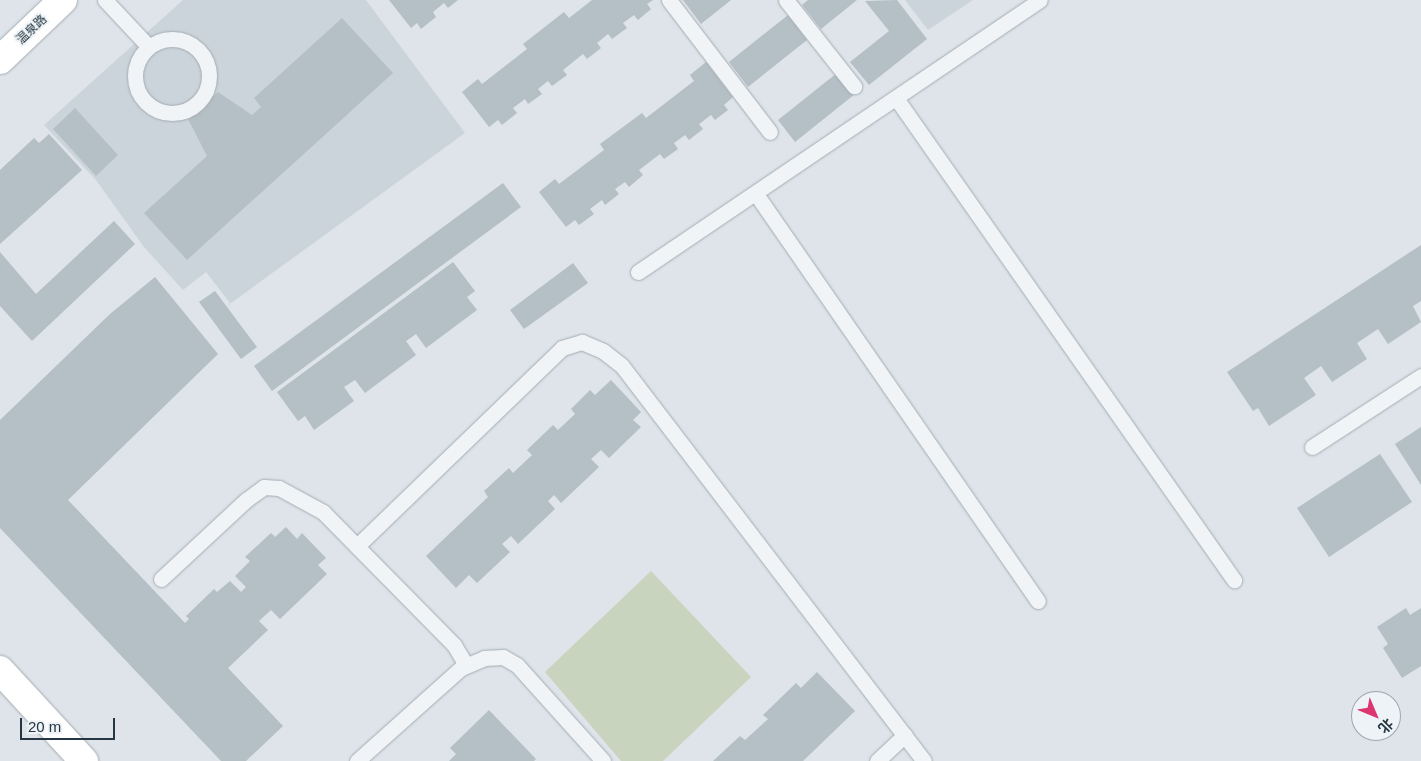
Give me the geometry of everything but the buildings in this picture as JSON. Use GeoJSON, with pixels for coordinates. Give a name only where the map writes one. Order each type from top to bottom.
{"type":"FeatureCollection","features":[{"type":"Feature","properties":{"kind":"street","name":"温泉路"},"geometry":{"type":"LineString","coordinates":[[0,60],[64,0]]}},
{"type":"Feature","properties":{"kind":"street"},"geometry":{"type":"LineString","coordinates":[[0,670],[84,761]]}},
{"type":"Feature","properties":{"kind":"lane"},"geometry":{"type":"LineString","coordinates":[[105,0],[149,47]]}},
{"type":"Feature","properties":{"kind":"lane"},"geometry":{"type":"LineString","coordinates":[[669,0],[770,132]]}},
{"type":"Feature","properties":{"kind":"lane"},"geometry":{"type":"LineString","coordinates":[[786,0],[854,86]]}},
{"type":"Feature","properties":{"kind":"lane"},"geometry":{"type":"LineString","coordinates":[[638,272],[756,194],[1040,0]]}},
{"type":"Feature","properties":{"kind":"lane"},"geometry":{"type":"LineString","coordinates":[[173,39],[197,48],[209,70],[207,89],[196,104],[185,111],[159,111],[140,94],[136,69],[149,47],[173,39]]}},
{"type":"Feature","properties":{"kind":"lane"},"geometry":{"type":"LineString","coordinates":[[896,98],[1234,580]]}},
{"type":"Feature","properties":{"kind":"lane"},"geometry":{"type":"LineString","coordinates":[[756,194],[1038,601]]}},
{"type":"Feature","properties":{"kind":"lane"},"geometry":{"type":"LineString","coordinates":[[357,546],[562,348],[582,342],[603,351],[622,366],[924,761]]}},
{"type":"Feature","properties":{"kind":"lane"},"geometry":{"type":"LineString","coordinates":[[1312,447],[1421,376]]}},
{"type":"Feature","properties":{"kind":"lane"},"geometry":{"type":"LineString","coordinates":[[161,579],[246,500],[264,487],[279,488],[299,497],[323,512],[454,645],[466,665]]}},
{"type":"Feature","properties":{"kind":"lane"},"geometry":{"type":"LineString","coordinates":[[357,761],[433,690],[466,665],[484,658],[503,657],[517,665],[603,761]]}},
{"type":"Feature","properties":{"kind":"lane"},"geometry":{"type":"LineString","coordinates":[[877,761],[904,735]]}},
{"type":"Feature","properties":{"kind":"shaded area"},"geometry":{"type":"Polygon","coordinates":[[[183,0],[366,0],[465,133],[227,306],[230,303],[206,272],[183,290],[144,247],[96,180],[44,125],[183,0]]]}},
{"type":"Feature","properties":{"kind":"shaded area"},"geometry":{"type":"Polygon","coordinates":[[[905,0],[973,0],[928,30],[905,0]]]}},
{"type":"Feature","properties":{"kind":"green space"},"geometry":{"type":"Polygon","coordinates":[[[651,571],[751,677],[663,761],[621,761],[545,672],[651,571]]]}}]}
